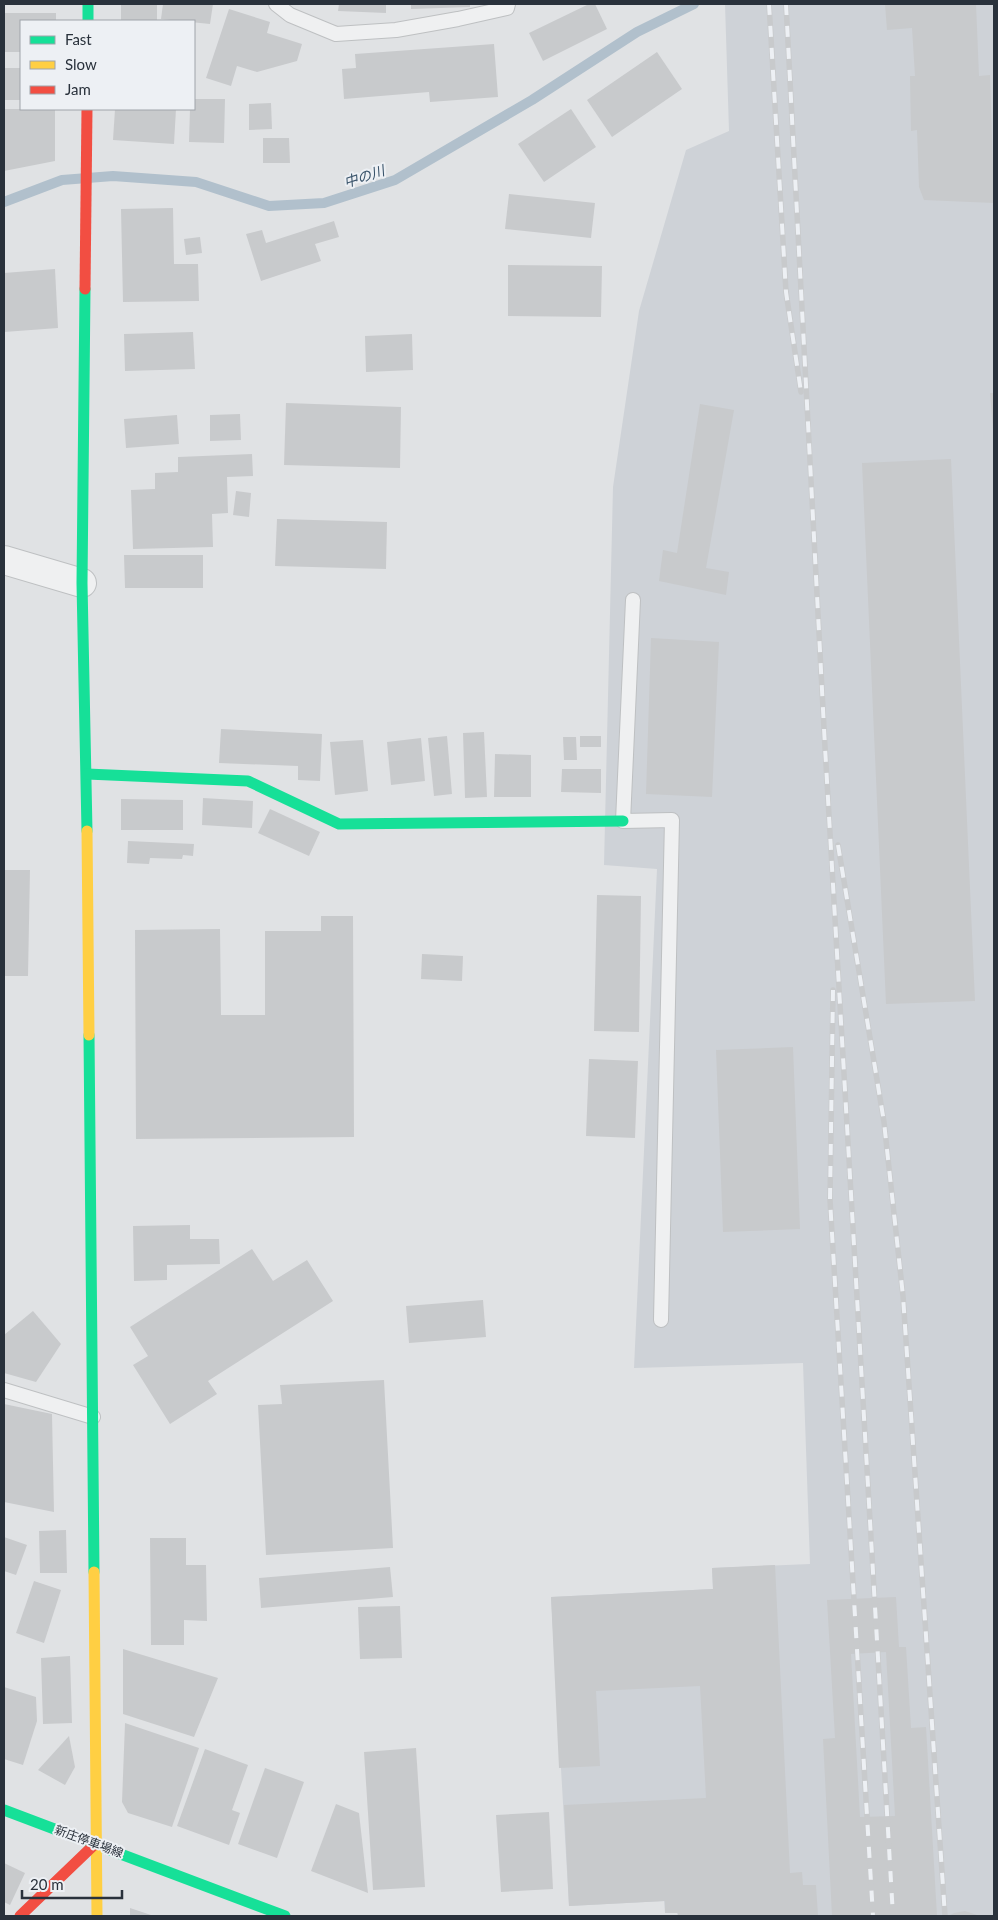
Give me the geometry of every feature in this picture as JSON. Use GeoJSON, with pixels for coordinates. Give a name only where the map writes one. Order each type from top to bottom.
{"type":"FeatureCollection","features":[{"type":"Feature","properties":{"kind":"street"},"geometry":{"type":"LineString","coordinates":[[88,4],[88,20]]}},
{"type":"Feature","properties":{"kind":"street"},"geometry":{"type":"LineString","coordinates":[[87,110],[82,583],[87,774],[97,1916]]}},
{"type":"Feature","properties":{"kind":"street"},"geometry":{"type":"LineString","coordinates":[[4,560],[82,583]]}},
{"type":"Feature","properties":{"kind":"street"},"geometry":{"type":"LineString","coordinates":[[87,774],[248,781],[339,824],[623,821]]}},
{"type":"Feature","properties":{"kind":"street","name":"新庄停車場線"},"geometry":{"type":"LineString","coordinates":[[4,1810],[96,1843],[285,1916]]}},
{"type":"Feature","properties":{"kind":"street"},"geometry":{"type":"LineString","coordinates":[[20,1916],[96,1843]]}},
{"type":"Feature","properties":{"kind":"lane"},"geometry":{"type":"LineString","coordinates":[[276,4],[290,15],[336,34],[396,30],[449,21],[506,8],[508,4]]}},
{"type":"Feature","properties":{"kind":"lane"},"geometry":{"type":"LineString","coordinates":[[633,600],[623,821],[672,820],[662,1320]]}},
{"type":"Feature","properties":{"kind":"lane"},"geometry":{"type":"LineString","coordinates":[[4,1390],[92,1417]]}},
{"type":"Feature","properties":{"kind":"shaded area"},"geometry":{"type":"Polygon","coordinates":[[[725,4],[994,4],[994,1916],[678,1916],[677,1913],[665,1913],[664,1901],[569,1906],[551,1597],[713,1589],[712,1568],[810,1564],[803,1363],[634,1368],[657,869],[604,865],[613,487],[639,311],[686,150],[729,131],[725,4]]]}},
{"type":"Feature","properties":{"kind":"building"},"geometry":{"type":"Polygon","coordinates":[[[121,4],[157,4],[157,20],[121,20],[121,4]]]}},
{"type":"Feature","properties":{"kind":"building"},"geometry":{"type":"Polygon","coordinates":[[[163,4],[213,4],[210,24],[195,22],[195,20],[161,19],[163,4]]]}},
{"type":"Feature","properties":{"kind":"building"},"geometry":{"type":"Polygon","coordinates":[[[339,4],[386,4],[386,13],[338,11],[339,4]]]}},
{"type":"Feature","properties":{"kind":"building"},"geometry":{"type":"Polygon","coordinates":[[[411,4],[470,4],[470,7],[411,9],[411,4]]]}},
{"type":"Feature","properties":{"kind":"building"},"geometry":{"type":"Polygon","coordinates":[[[589,4],[595,4],[607,29],[543,61],[529,33],[589,4]]]}},
{"type":"Feature","properties":{"kind":"building"},"geometry":{"type":"Polygon","coordinates":[[[885,4],[976,4],[979,76],[990,75],[994,203],[924,200],[919,187],[917,130],[911,131],[910,76],[915,76],[912,28],[887,30],[885,4]]]}},
{"type":"Feature","properties":{"kind":"building"},"geometry":{"type":"Polygon","coordinates":[[[229,9],[270,22],[267,33],[302,44],[297,61],[257,72],[237,66],[231,86],[206,78],[229,9]]]}},
{"type":"Feature","properties":{"kind":"building"},"geometry":{"type":"Polygon","coordinates":[[[4,13],[56,13],[56,20],[20,20],[20,52],[4,52],[4,13]]]}},
{"type":"Feature","properties":{"kind":"building"},"geometry":{"type":"Polygon","coordinates":[[[494,44],[498,97],[430,102],[429,92],[344,99],[342,69],[356,68],[355,54],[494,44]]]}},
{"type":"Feature","properties":{"kind":"building"},"geometry":{"type":"Polygon","coordinates":[[[657,52],[682,89],[612,137],[587,100],[657,52]]]}},
{"type":"Feature","properties":{"kind":"building"},"geometry":{"type":"Polygon","coordinates":[[[4,68],[20,68],[20,100],[4,100],[4,68]]]}},
{"type":"Feature","properties":{"kind":"building"},"geometry":{"type":"Polygon","coordinates":[[[195,99],[225,99],[224,143],[189,142],[190,110],[195,110],[195,99]]]}},
{"type":"Feature","properties":{"kind":"building"},"geometry":{"type":"Polygon","coordinates":[[[271,103],[272,129],[249,130],[249,104],[271,103]]]}},
{"type":"Feature","properties":{"kind":"building"},"geometry":{"type":"Polygon","coordinates":[[[4,109],[55,110],[55,161],[4,171],[4,109]]]}},
{"type":"Feature","properties":{"kind":"building"},"geometry":{"type":"Polygon","coordinates":[[[571,109],[596,147],[544,182],[518,144],[571,109]]]}},
{"type":"Feature","properties":{"kind":"building"},"geometry":{"type":"Polygon","coordinates":[[[115,110],[176,110],[174,144],[113,140],[115,110]]]}},
{"type":"Feature","properties":{"kind":"building"},"geometry":{"type":"Polygon","coordinates":[[[263,138],[289,138],[290,163],[263,163],[263,138]]]}},
{"type":"Feature","properties":{"kind":"building"},"geometry":{"type":"Polygon","coordinates":[[[509,194],[595,203],[591,238],[505,229],[509,194]]]}},
{"type":"Feature","properties":{"kind":"building"},"geometry":{"type":"Polygon","coordinates":[[[173,208],[174,264],[198,264],[199,301],[123,302],[121,209],[173,208]]]}},
{"type":"Feature","properties":{"kind":"building"},"geometry":{"type":"Polygon","coordinates":[[[334,221],[339,237],[315,244],[321,261],[261,281],[246,234],[262,230],[266,243],[334,221]]]}},
{"type":"Feature","properties":{"kind":"building"},"geometry":{"type":"Polygon","coordinates":[[[200,237],[202,253],[186,255],[184,239],[200,237]]]}},
{"type":"Feature","properties":{"kind":"building"},"geometry":{"type":"Polygon","coordinates":[[[508,265],[602,266],[601,317],[508,316],[508,265]]]}},
{"type":"Feature","properties":{"kind":"building"},"geometry":{"type":"Polygon","coordinates":[[[55,269],[58,328],[4,332],[4,273],[55,269]]]}},
{"type":"Feature","properties":{"kind":"building"},"geometry":{"type":"Polygon","coordinates":[[[193,332],[195,369],[125,371],[124,334],[193,332]]]}},
{"type":"Feature","properties":{"kind":"building"},"geometry":{"type":"Polygon","coordinates":[[[412,334],[413,370],[366,372],[365,336],[412,334]]]}},
{"type":"Feature","properties":{"kind":"building"},"geometry":{"type":"Polygon","coordinates":[[[990,393],[994,393],[994,430],[993,430],[990,393]]]}},
{"type":"Feature","properties":{"kind":"building"},"geometry":{"type":"Polygon","coordinates":[[[286,403],[401,407],[400,468],[284,465],[286,403]]]}},
{"type":"Feature","properties":{"kind":"building"},"geometry":{"type":"Polygon","coordinates":[[[700,404],[734,410],[706,568],[729,572],[726,595],[659,581],[663,550],[677,553],[700,404]]]}},
{"type":"Feature","properties":{"kind":"building"},"geometry":{"type":"Polygon","coordinates":[[[240,414],[241,440],[210,441],[210,415],[240,414]]]}},
{"type":"Feature","properties":{"kind":"building"},"geometry":{"type":"Polygon","coordinates":[[[177,415],[179,444],[126,448],[124,419],[177,415]]]}},
{"type":"Feature","properties":{"kind":"building"},"geometry":{"type":"Polygon","coordinates":[[[252,454],[253,476],[227,477],[228,513],[212,514],[213,547],[133,549],[131,490],[155,489],[155,473],[178,472],[178,457],[252,454]]]}},
{"type":"Feature","properties":{"kind":"building"},"geometry":{"type":"Polygon","coordinates":[[[951,459],[975,1001],[886,1004],[862,463],[951,459]]]}},
{"type":"Feature","properties":{"kind":"building"},"geometry":{"type":"Polygon","coordinates":[[[236,491],[251,493],[249,517],[233,515],[236,491]]]}},
{"type":"Feature","properties":{"kind":"building"},"geometry":{"type":"Polygon","coordinates":[[[277,519],[387,522],[386,569],[275,566],[277,519]]]}},
{"type":"Feature","properties":{"kind":"building"},"geometry":{"type":"Polygon","coordinates":[[[124,555],[203,555],[203,588],[125,588],[124,555]]]}},
{"type":"Feature","properties":{"kind":"building"},"geometry":{"type":"Polygon","coordinates":[[[651,638],[719,642],[712,797],[646,794],[651,638]]]}},
{"type":"Feature","properties":{"kind":"building"},"geometry":{"type":"Polygon","coordinates":[[[221,729],[322,734],[320,781],[298,780],[298,766],[219,763],[221,729]]]}},
{"type":"Feature","properties":{"kind":"building"},"geometry":{"type":"Polygon","coordinates":[[[484,732],[487,797],[465,798],[463,733],[484,732]]]}},
{"type":"Feature","properties":{"kind":"building"},"geometry":{"type":"Polygon","coordinates":[[[447,736],[452,794],[434,796],[428,738],[447,736]]]}},
{"type":"Feature","properties":{"kind":"building"},"geometry":{"type":"Polygon","coordinates":[[[580,736],[601,736],[601,747],[580,747],[580,736]]]}},
{"type":"Feature","properties":{"kind":"building"},"geometry":{"type":"Polygon","coordinates":[[[563,737],[576,737],[577,760],[564,760],[563,737]]]}},
{"type":"Feature","properties":{"kind":"building"},"geometry":{"type":"Polygon","coordinates":[[[421,738],[425,781],[391,785],[387,742],[421,738]]]}},
{"type":"Feature","properties":{"kind":"building"},"geometry":{"type":"Polygon","coordinates":[[[363,740],[368,791],[335,795],[330,742],[363,740]]]}},
{"type":"Feature","properties":{"kind":"building"},"geometry":{"type":"Polygon","coordinates":[[[495,754],[531,755],[531,797],[494,797],[495,754]]]}},
{"type":"Feature","properties":{"kind":"building"},"geometry":{"type":"Polygon","coordinates":[[[562,769],[601,769],[601,793],[561,792],[562,769]]]}},
{"type":"Feature","properties":{"kind":"building"},"geometry":{"type":"Polygon","coordinates":[[[203,798],[253,801],[252,828],[202,825],[203,798]]]}},
{"type":"Feature","properties":{"kind":"building"},"geometry":{"type":"Polygon","coordinates":[[[121,799],[183,800],[183,830],[121,830],[121,799]]]}},
{"type":"Feature","properties":{"kind":"building"},"geometry":{"type":"Polygon","coordinates":[[[270,809],[320,832],[309,856],[258,833],[270,809]]]}},
{"type":"Feature","properties":{"kind":"building"},"geometry":{"type":"Polygon","coordinates":[[[128,841],[194,844],[193,856],[183,855],[182,859],[150,858],[149,864],[127,863],[128,841]]]}},
{"type":"Feature","properties":{"kind":"building"},"geometry":{"type":"Polygon","coordinates":[[[4,870],[30,870],[28,976],[4,976],[4,870]]]}},
{"type":"Feature","properties":{"kind":"building"},"geometry":{"type":"Polygon","coordinates":[[[597,895],[641,896],[639,1032],[594,1031],[597,895]]]}},
{"type":"Feature","properties":{"kind":"building"},"geometry":{"type":"Polygon","coordinates":[[[321,916],[353,916],[354,1137],[136,1139],[135,930],[220,929],[221,1015],[265,1015],[265,931],[321,931],[321,916]]]}},
{"type":"Feature","properties":{"kind":"building"},"geometry":{"type":"Polygon","coordinates":[[[422,954],[463,956],[462,981],[421,979],[422,954]]]}},
{"type":"Feature","properties":{"kind":"building"},"geometry":{"type":"Polygon","coordinates":[[[793,1047],[800,1229],[723,1232],[716,1050],[793,1047]]]}},
{"type":"Feature","properties":{"kind":"building"},"geometry":{"type":"Polygon","coordinates":[[[589,1059],[638,1061],[635,1138],[586,1136],[589,1059]]]}},
{"type":"Feature","properties":{"kind":"building"},"geometry":{"type":"Polygon","coordinates":[[[190,1225],[190,1239],[219,1239],[220,1264],[167,1265],[167,1280],[134,1281],[133,1226],[190,1225]]]}},
{"type":"Feature","properties":{"kind":"building"},"geometry":{"type":"Polygon","coordinates":[[[252,1249],[273,1281],[307,1260],[333,1301],[208,1381],[217,1394],[170,1424],[133,1365],[148,1356],[130,1327],[252,1249]]]}},
{"type":"Feature","properties":{"kind":"building"},"geometry":{"type":"Polygon","coordinates":[[[483,1300],[486,1337],[409,1343],[406,1306],[483,1300]]]}},
{"type":"Feature","properties":{"kind":"building"},"geometry":{"type":"Polygon","coordinates":[[[33,1311],[61,1344],[36,1382],[4,1373],[4,1335],[33,1311]]]}},
{"type":"Feature","properties":{"kind":"building"},"geometry":{"type":"Polygon","coordinates":[[[384,1380],[393,1548],[266,1555],[258,1405],[282,1404],[280,1385],[384,1380]]]}},
{"type":"Feature","properties":{"kind":"building"},"geometry":{"type":"Polygon","coordinates":[[[4,1404],[52,1414],[54,1512],[4,1502],[4,1404]]]}},
{"type":"Feature","properties":{"kind":"building"},"geometry":{"type":"Polygon","coordinates":[[[66,1530],[67,1573],[40,1573],[39,1531],[66,1530]]]}},
{"type":"Feature","properties":{"kind":"building"},"geometry":{"type":"Polygon","coordinates":[[[4,1537],[27,1545],[16,1575],[4,1571],[4,1537]]]}},
{"type":"Feature","properties":{"kind":"building"},"geometry":{"type":"Polygon","coordinates":[[[150,1538],[186,1538],[186,1565],[206,1565],[207,1621],[184,1620],[184,1645],[151,1645],[150,1538]]]}},
{"type":"Feature","properties":{"kind":"building"},"geometry":{"type":"Polygon","coordinates":[[[775,1565],[790,1873],[802,1872],[803,1885],[816,1885],[818,1916],[678,1916],[678,1913],[665,1913],[665,1901],[569,1906],[564,1805],[706,1798],[700,1686],[596,1691],[600,1766],[559,1768],[551,1597],[713,1589],[712,1568],[775,1565]]]}},
{"type":"Feature","properties":{"kind":"building"},"geometry":{"type":"Polygon","coordinates":[[[390,1567],[393,1597],[261,1608],[259,1578],[390,1567]]]}},
{"type":"Feature","properties":{"kind":"building"},"geometry":{"type":"Polygon","coordinates":[[[34,1581],[61,1590],[44,1643],[16,1633],[34,1581]]]}},
{"type":"Feature","properties":{"kind":"building"},"geometry":{"type":"Polygon","coordinates":[[[896,1597],[899,1647],[906,1647],[911,1728],[926,1727],[937,1916],[832,1916],[823,1739],[835,1738],[827,1600],[896,1597]],[[886,1652],[851,1654],[860,1817],[895,1816],[886,1652]]]}},
{"type":"Feature","properties":{"kind":"building"},"geometry":{"type":"Polygon","coordinates":[[[400,1606],[402,1658],[360,1659],[358,1607],[400,1606]]]}},
{"type":"Feature","properties":{"kind":"building"},"geometry":{"type":"Polygon","coordinates":[[[123,1649],[218,1678],[194,1737],[123,1714],[123,1649]]]}},
{"type":"Feature","properties":{"kind":"building"},"geometry":{"type":"Polygon","coordinates":[[[70,1656],[72,1723],[43,1724],[41,1658],[70,1656]]]}},
{"type":"Feature","properties":{"kind":"building"},"geometry":{"type":"Polygon","coordinates":[[[4,1687],[36,1697],[37,1721],[23,1765],[4,1759],[4,1687]]]}},
{"type":"Feature","properties":{"kind":"building"},"geometry":{"type":"Polygon","coordinates":[[[125,1723],[199,1748],[172,1827],[128,1813],[122,1802],[125,1723]]]}},
{"type":"Feature","properties":{"kind":"building"},"geometry":{"type":"Polygon","coordinates":[[[69,1736],[75,1767],[65,1785],[38,1770],[69,1736]]]}},
{"type":"Feature","properties":{"kind":"building"},"geometry":{"type":"Polygon","coordinates":[[[416,1748],[425,1887],[373,1890],[364,1752],[416,1748]]]}},
{"type":"Feature","properties":{"kind":"building"},"geometry":{"type":"Polygon","coordinates":[[[205,1749],[248,1765],[232,1810],[240,1813],[229,1845],[177,1826],[205,1749]]]}},
{"type":"Feature","properties":{"kind":"building"},"geometry":{"type":"Polygon","coordinates":[[[265,1768],[304,1782],[277,1858],[238,1844],[265,1768]]]}},
{"type":"Feature","properties":{"kind":"building"},"geometry":{"type":"Polygon","coordinates":[[[336,1804],[359,1813],[368,1893],[311,1871],[336,1804]]]}},
{"type":"Feature","properties":{"kind":"building"},"geometry":{"type":"Polygon","coordinates":[[[549,1812],[553,1889],[501,1892],[496,1815],[549,1812]]]}},
{"type":"Feature","properties":{"kind":"building"},"geometry":{"type":"Polygon","coordinates":[[[4,1863],[25,1873],[10,1905],[4,1902],[4,1863]]]}},
{"type":"Feature","properties":{"kind":"building"},"geometry":{"type":"Polygon","coordinates":[[[130,1908],[154,1916],[130,1916],[130,1908]]]}},
{"type":"Feature","properties":{"kind":"building"},"geometry":{"type":"Polygon","coordinates":[[[965,1911],[980,1916],[948,1916],[954,1913],[965,1911]]]}},
{"type":"Feature","properties":{"kind":"waterway","name":"中の川"},"geometry":{"type":"LineString","coordinates":[[4,202],[62,180],[113,176],[196,182],[269,206],[324,203],[395,180],[532,100],[637,32],[694,4]]}},
{"type":"Feature","properties":{"kind":"railway"},"geometry":{"type":"LineString","coordinates":[[769,4],[786,292],[801,392]]}},
{"type":"Feature","properties":{"kind":"railway"},"geometry":{"type":"LineString","coordinates":[[786,4],[825,747],[893,1916]]}},
{"type":"Feature","properties":{"kind":"railway"},"geometry":{"type":"LineString","coordinates":[[838,845],[884,1122],[903,1296],[945,1916]]}},
{"type":"Feature","properties":{"kind":"railway"},"geometry":{"type":"LineString","coordinates":[[833,990],[830,1200],[873,1916]]}},
{"type":"Feature","properties":{"kind":"traffic: fast"},"geometry":{"type":"LineString","coordinates":[[88,4],[88,20]]}},
{"type":"Feature","properties":{"kind":"traffic: fast"},"geometry":{"type":"LineString","coordinates":[[85,289],[82,583],[87,831]]}},
{"type":"Feature","properties":{"kind":"traffic: fast"},"geometry":{"type":"LineString","coordinates":[[87,774],[248,781],[339,824],[623,821]]}},
{"type":"Feature","properties":{"kind":"traffic: fast"},"geometry":{"type":"LineString","coordinates":[[89,1035],[94,1572]]}},
{"type":"Feature","properties":{"kind":"traffic: fast"},"geometry":{"type":"LineString","coordinates":[[4,1810],[285,1916]]}},
{"type":"Feature","properties":{"kind":"traffic: slow"},"geometry":{"type":"LineString","coordinates":[[87,831],[89,1035]]}},
{"type":"Feature","properties":{"kind":"traffic: slow"},"geometry":{"type":"LineString","coordinates":[[94,1572],[97,1916]]}},
{"type":"Feature","properties":{"kind":"traffic: jam"},"geometry":{"type":"LineString","coordinates":[[85,289],[87,110]]}},
{"type":"Feature","properties":{"kind":"traffic: jam"},"geometry":{"type":"LineString","coordinates":[[20,1916],[96,1843]]}}]}
